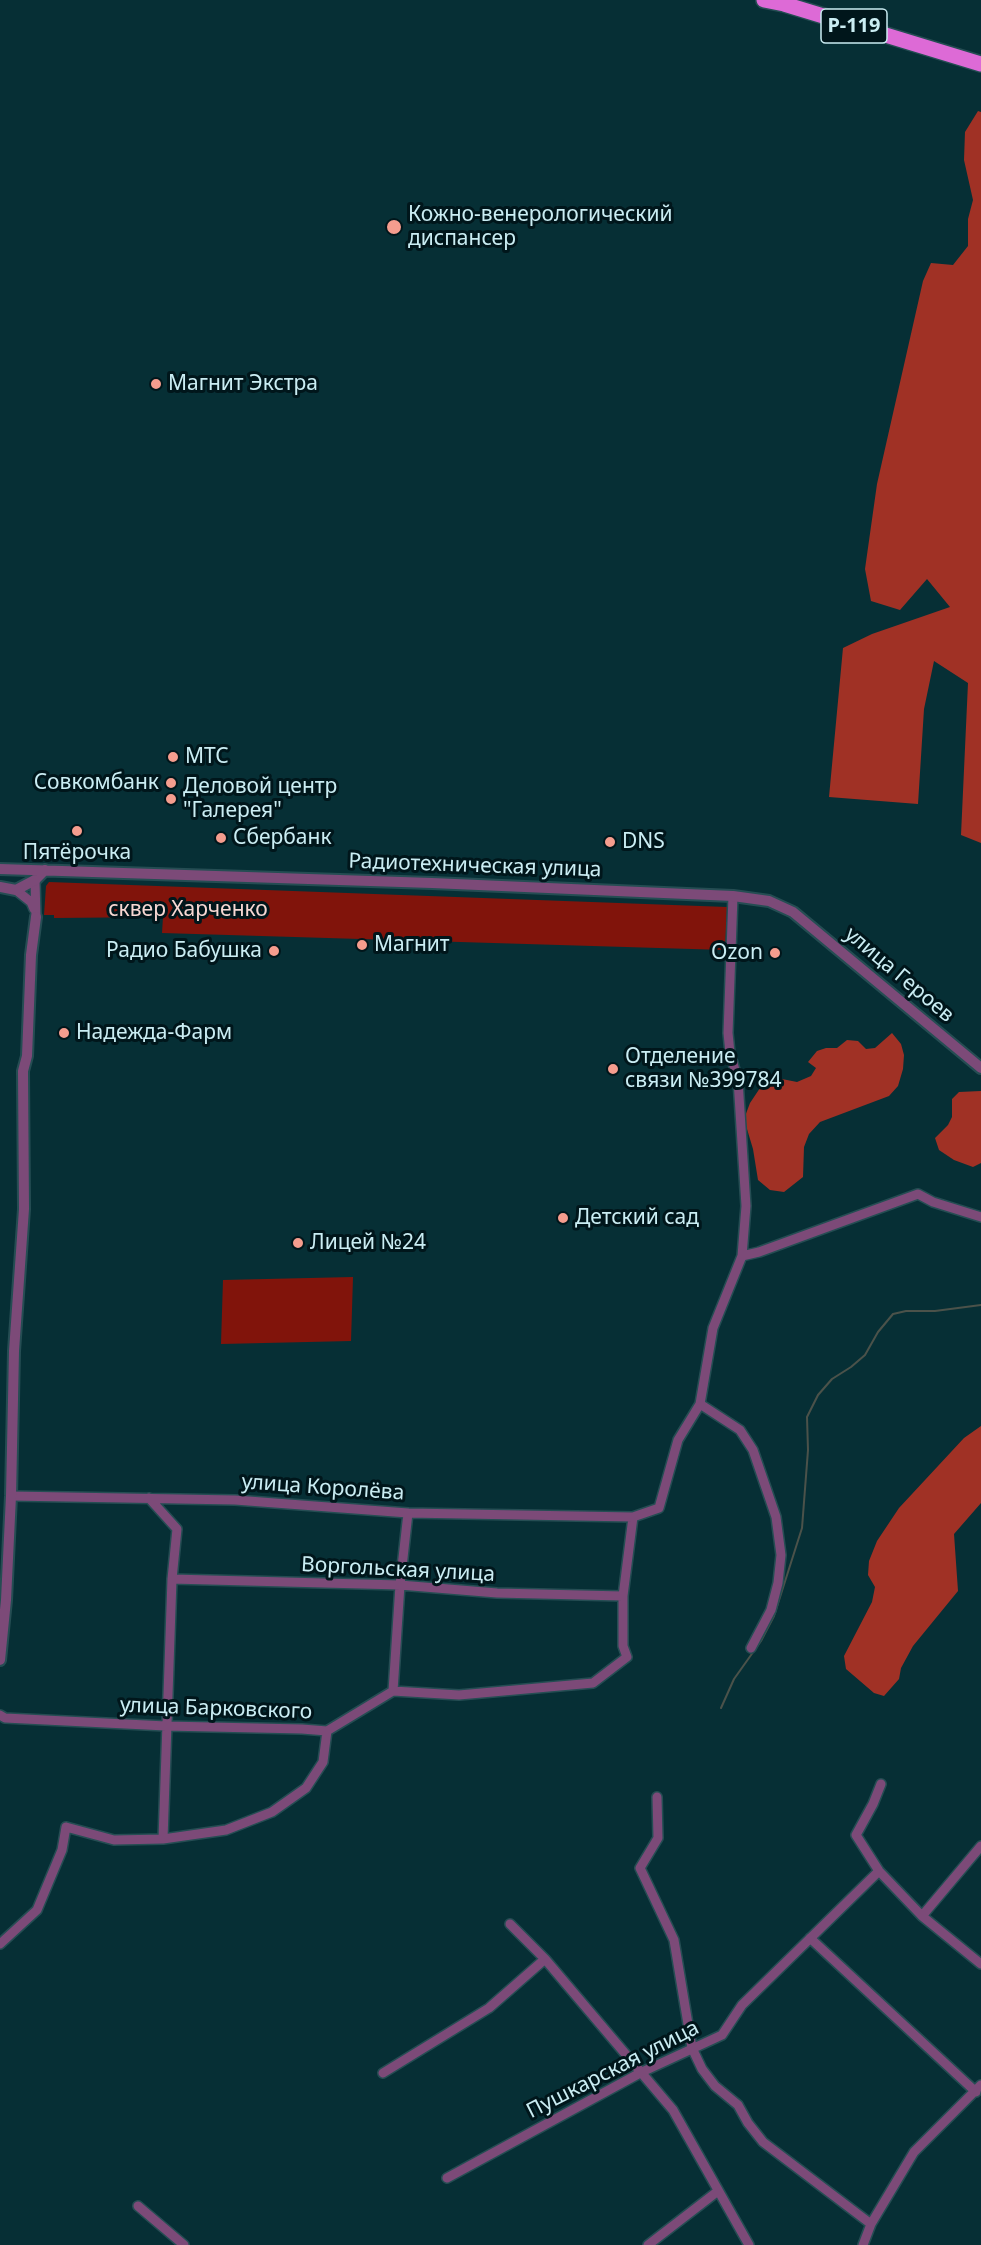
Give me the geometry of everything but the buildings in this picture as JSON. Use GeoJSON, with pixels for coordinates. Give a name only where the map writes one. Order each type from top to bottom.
{"type":"FeatureCollection","features":[{"type":"Feature","properties":{"kind":"highway","name":"Р-119"},"geometry":{"type":"LineString","coordinates":[[764,0],[784,4],[981,64]]}},
{"type":"Feature","properties":{"kind":"street","name":"Радиотехническая улица"},"geometry":{"type":"LineString","coordinates":[[0,869],[432,883],[733,896],[769,901],[793,912]]}},
{"type":"Feature","properties":{"kind":"street"},"geometry":{"type":"LineString","coordinates":[[0,1660],[6,1600],[14,1351],[24,1209],[23,1071],[27,1056],[31,955],[36,917],[34,880],[26,870]]}},
{"type":"Feature","properties":{"kind":"street"},"geometry":{"type":"LineString","coordinates":[[16,890],[34,880],[45,870]]}},
{"type":"Feature","properties":{"kind":"street"},"geometry":{"type":"LineString","coordinates":[[0,885],[16,890],[31,902],[36,917]]}},
{"type":"Feature","properties":{"kind":"street"},"geometry":{"type":"LineString","coordinates":[[408,1512],[400,1585],[393,1690],[459,1695],[593,1683],[627,1657],[623,1646],[623,1596],[633,1517],[659,1508],[678,1440],[700,1404],[713,1328],[742,1256],[747,1206],[738,1080],[729,1053],[728,1033],[733,896]]}},
{"type":"Feature","properties":{"kind":"street","name":"улица Героев"},"geometry":{"type":"LineString","coordinates":[[793,912],[981,1068]]}},
{"type":"Feature","properties":{"kind":"street"},"geometry":{"type":"LineString","coordinates":[[742,1256],[759,1252],[918,1194],[933,1202],[981,1217]]}},
{"type":"Feature","properties":{"kind":"street"},"geometry":{"type":"LineString","coordinates":[[700,1404],[740,1430],[753,1450],[776,1517],[781,1555],[778,1583],[771,1610],[751,1648]]}},
{"type":"Feature","properties":{"kind":"street","name":"улица Королёва"},"geometry":{"type":"LineString","coordinates":[[11,1496],[235,1500],[408,1512],[633,1517]]}},
{"type":"Feature","properties":{"kind":"street"},"geometry":{"type":"LineString","coordinates":[[149,1498],[177,1529],[172,1579],[163,1839]]}},
{"type":"Feature","properties":{"kind":"street","name":"Воргольская улица"},"geometry":{"type":"LineString","coordinates":[[172,1579],[400,1585],[497,1593],[623,1596]]}},
{"type":"Feature","properties":{"kind":"street","name":"улица Барковского"},"geometry":{"type":"LineString","coordinates":[[0,1715],[4,1718],[166,1726],[327,1731],[393,1690]]}},
{"type":"Feature","properties":{"kind":"street"},"geometry":{"type":"LineString","coordinates":[[0,1944],[37,1910],[62,1850],[66,1827],[114,1840],[163,1839],[226,1830],[272,1812],[306,1788],[323,1762],[327,1731]]}},
{"type":"Feature","properties":{"kind":"street"},"geometry":{"type":"LineString","coordinates":[[881,1784],[856,1835],[879,1871],[922,1916],[981,1964]]}},
{"type":"Feature","properties":{"kind":"street"},"geometry":{"type":"LineString","coordinates":[[657,1797],[658,1838],[640,1868],[674,1940],[692,2048],[715,2086],[738,2105],[763,2142],[871,2224]]}},
{"type":"Feature","properties":{"kind":"street"},"geometry":{"type":"LineString","coordinates":[[922,1916],[981,1846]]}},
{"type":"Feature","properties":{"kind":"street","name":"Пушкарская улица"},"geometry":{"type":"LineString","coordinates":[[447,2178],[642,2072],[722,2035],[742,2005],[879,1871]]}},
{"type":"Feature","properties":{"kind":"street"},"geometry":{"type":"LineString","coordinates":[[510,1924],[545,1959],[673,2110],[749,2245]]}},
{"type":"Feature","properties":{"kind":"street"},"geometry":{"type":"LineString","coordinates":[[810,1938],[978,2089],[914,2152],[871,2224],[862,2245]]}},
{"type":"Feature","properties":{"kind":"street"},"geometry":{"type":"LineString","coordinates":[[382,2073],[489,2008],[545,1959]]}},
{"type":"Feature","properties":{"kind":"street"},"geometry":{"type":"LineString","coordinates":[[648,2245],[718,2191]]}},
{"type":"Feature","properties":{"kind":"street"},"geometry":{"type":"LineString","coordinates":[[138,2206],[184,2245]]}},
{"type":"Feature","properties":{"kind":"green space","name":"сквер Харченко"},"geometry":{"type":"Polygon","coordinates":[[[49,882],[727,907],[725,950],[162,933],[163,917],[54,918],[54,915],[44,915],[46,886],[49,882]]]}},
{"type":"Feature","properties":{"kind":"green space"},"geometry":{"type":"Polygon","coordinates":[[[353,1277],[351,1341],[221,1344],[223,1280],[353,1277]]]}},
{"type":"Feature","properties":{"kind":"shaded area"},"geometry":{"type":"Polygon","coordinates":[[[978,111],[981,112],[981,843],[961,835],[968,683],[934,661],[924,709],[918,804],[829,797],[843,648],[872,634],[950,607],[927,579],[900,610],[871,601],[865,569],[877,484],[923,281],[931,263],[953,265],[968,246],[968,219],[973,200],[964,160],[965,132],[978,111]]]}},
{"type":"Feature","properties":{"kind":"shaded area"},"geometry":{"type":"Polygon","coordinates":[[[892,1033],[901,1044],[904,1055],[898,1086],[889,1096],[820,1122],[809,1134],[804,1147],[803,1177],[784,1192],[770,1190],[758,1180],[753,1149],[744,1119],[750,1103],[760,1088],[769,1081],[782,1079],[797,1082],[811,1076],[816,1068],[808,1062],[817,1051],[837,1048],[847,1040],[858,1041],[866,1049],[875,1048],[892,1033]]]}},
{"type":"Feature","properties":{"kind":"shaded area"},"geometry":{"type":"Polygon","coordinates":[[[981,1091],[981,1163],[973,1167],[954,1160],[939,1150],[935,1138],[948,1125],[952,1117],[952,1099],[959,1092],[981,1091]]]}},
{"type":"Feature","properties":{"kind":"shaded area"},"geometry":{"type":"Polygon","coordinates":[[[981,1426],[981,1503],[954,1534],[958,1591],[913,1646],[901,1668],[899,1679],[884,1696],[874,1693],[846,1669],[844,1656],[872,1602],[875,1587],[868,1575],[869,1561],[877,1541],[899,1508],[964,1438],[981,1426]]]}},
{"type":"Feature","properties":{"kind":"waterway"},"geometry":{"type":"LineString","coordinates":[[721,1708],[734,1679],[761,1641],[774,1616],[802,1528],[808,1450],[807,1417],[818,1395],[832,1379],[865,1355],[878,1332],[893,1314],[981,1305]]}},
{"type":"Feature","properties":{"kind":"place","name":"Кожно-венерологический диспансер"},"geometry":{"type":"Point","coordinates":[394,227]}},
{"type":"Feature","properties":{"kind":"place","name":"Магнит Экстра"},"geometry":{"type":"Point","coordinates":[156,384]}},
{"type":"Feature","properties":{"kind":"place","name":"МТС"},"geometry":{"type":"Point","coordinates":[173,757]}},
{"type":"Feature","properties":{"kind":"place","name":"Совкомбанк"},"geometry":{"type":"Point","coordinates":[171,783]}},
{"type":"Feature","properties":{"kind":"place","name":"Деловой центр \"Галерея\""},"geometry":{"type":"Point","coordinates":[171,799]}},
{"type":"Feature","properties":{"kind":"place","name":"Пятёрочка"},"geometry":{"type":"Point","coordinates":[77,831]}},
{"type":"Feature","properties":{"kind":"place","name":"Сбербанк"},"geometry":{"type":"Point","coordinates":[221,838]}},
{"type":"Feature","properties":{"kind":"place","name":"DNS"},"geometry":{"type":"Point","coordinates":[610,842]}},
{"type":"Feature","properties":{"kind":"place","name":"Магнит"},"geometry":{"type":"Point","coordinates":[362,945]}},
{"type":"Feature","properties":{"kind":"place","name":"Радио Бабушка"},"geometry":{"type":"Point","coordinates":[274,951]}},
{"type":"Feature","properties":{"kind":"place","name":"Ozon"},"geometry":{"type":"Point","coordinates":[775,953]}},
{"type":"Feature","properties":{"kind":"place","name":"Надежда-Фарм"},"geometry":{"type":"Point","coordinates":[64,1033]}},
{"type":"Feature","properties":{"kind":"place","name":"Отделение связи №399784"},"geometry":{"type":"Point","coordinates":[613,1069]}},
{"type":"Feature","properties":{"kind":"place","name":"Детский сад"},"geometry":{"type":"Point","coordinates":[563,1218]}},
{"type":"Feature","properties":{"kind":"place","name":"Лицей №24"},"geometry":{"type":"Point","coordinates":[298,1243]}}]}
